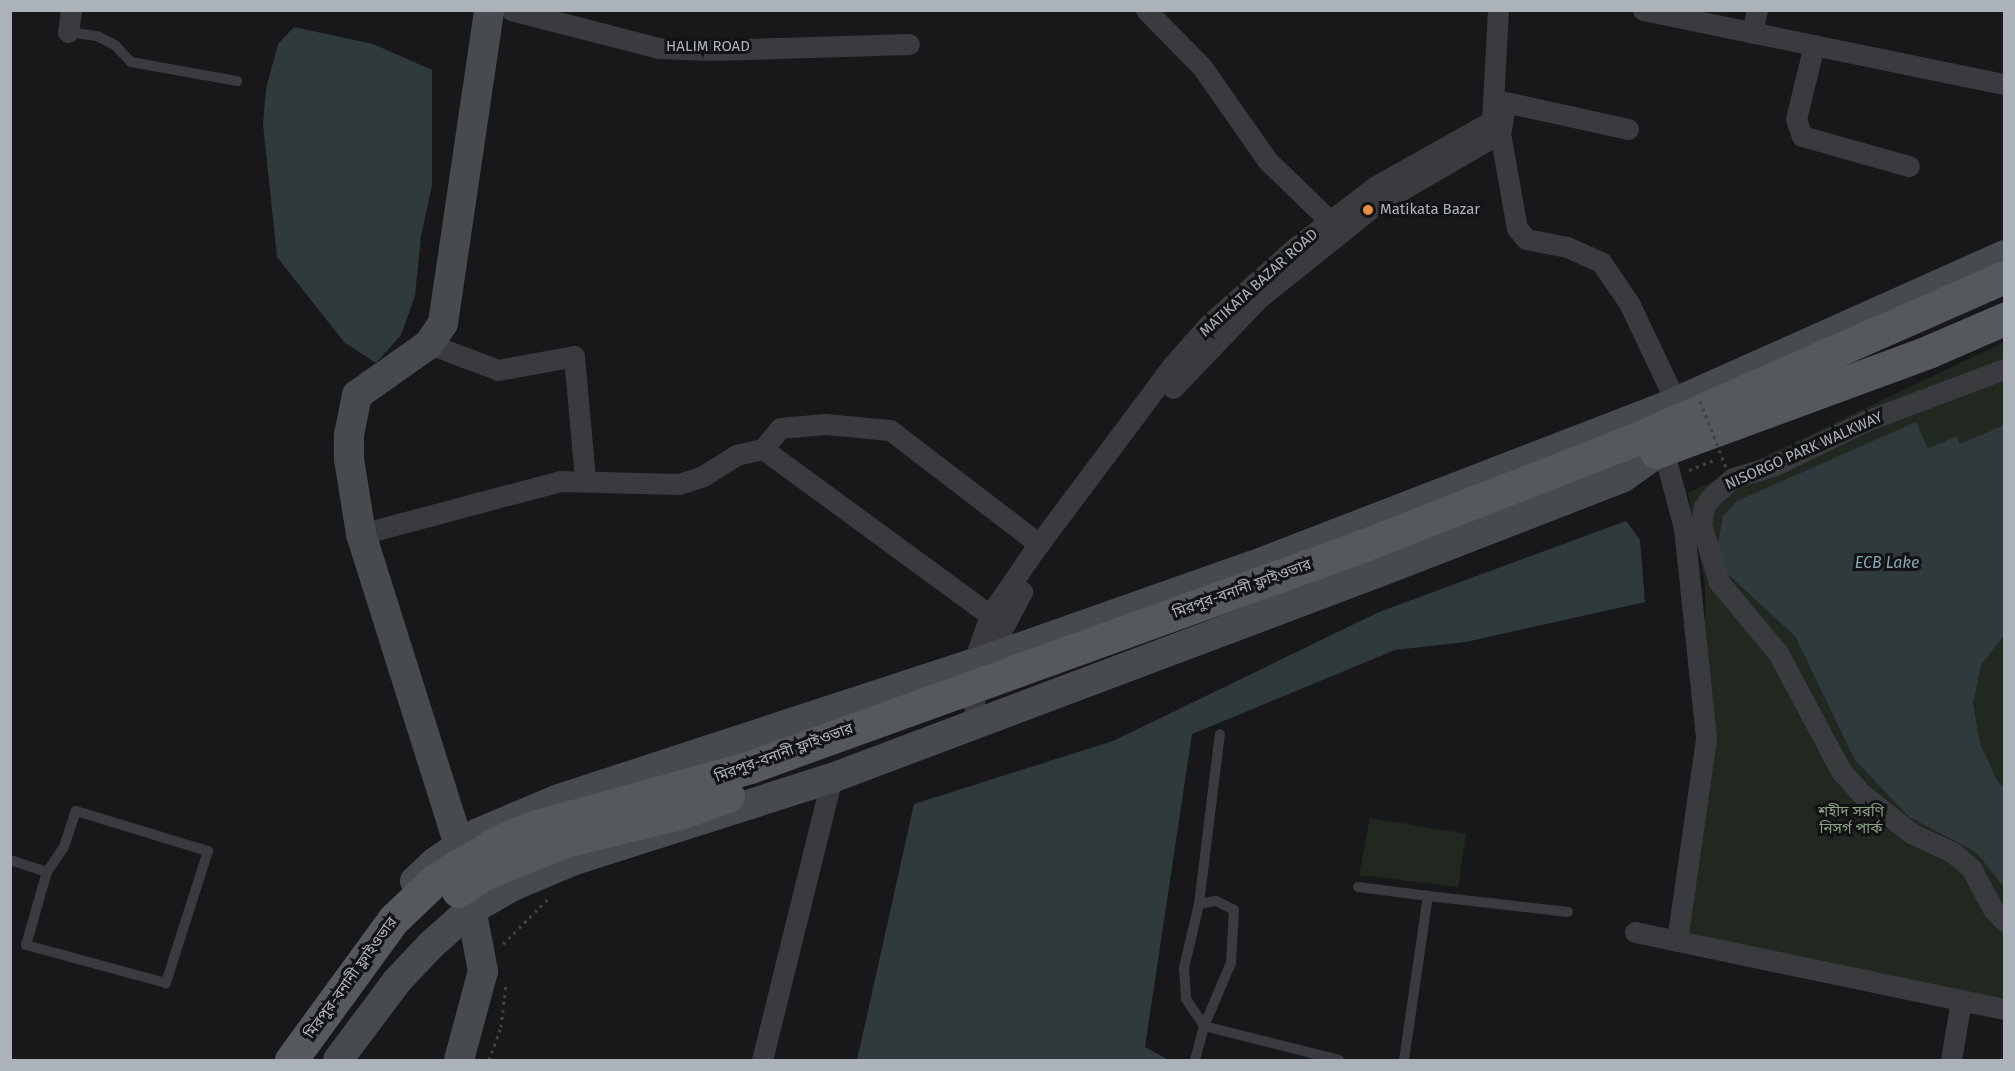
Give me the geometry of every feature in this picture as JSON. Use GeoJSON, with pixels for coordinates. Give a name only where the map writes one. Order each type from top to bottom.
{"type":"FeatureCollection","features":[{"type":"Feature","properties":{"kind":"main road"},"geometry":{"type":"LineString","coordinates":[[459,1060],[483,971],[469,911],[459,845],[361,534],[349,459],[357,395],[429,344],[443,323],[449,296],[489,10]]}},
{"type":"Feature","properties":{"kind":"main road"},"geometry":{"type":"LineString","coordinates":[[278,1060],[372,922],[459,845],[559,798],[982,661],[1252,566],[1688,402],[2004,255]]}},
{"type":"Feature","properties":{"kind":"main road"},"geometry":{"type":"LineString","coordinates":[[1352,560],[1624,444],[2004,277]]}},
{"type":"Feature","properties":{"kind":"main road"},"geometry":{"type":"LineString","coordinates":[[338,1060],[397,981],[469,911],[513,886],[575,860],[832,778],[1622,478],[1671,462],[2004,319]]}},
{"type":"Feature","properties":{"kind":"main road"},"geometry":{"type":"LineString","coordinates":[[1352,560],[1671,462]]}},
{"type":"Feature","properties":{"kind":"main road","name":"মিরপুর-বনানী ফ্লাইওভার"},"geometry":{"type":"LineString","coordinates":[[291,1060],[394,919],[435,880],[498,842],[534,827],[750,767],[1352,560]]}},
{"type":"Feature","properties":{"kind":"main road","name":"মিরপুর-বনানী ফ্লাইওভার"},"geometry":{"type":"LineString","coordinates":[[317,1060],[410,932],[463,887],[486,873],[565,841],[680,813],[1352,560]]}},
{"type":"Feature","properties":{"kind":"street"},"geometry":{"type":"LineString","coordinates":[[68,32],[71,10]]}},
{"type":"Feature","properties":{"kind":"street","name":"HALIM ROAD"},"geometry":{"type":"LineString","coordinates":[[511,10],[659,48],[709,50],[909,44]]}},
{"type":"Feature","properties":{"kind":"street"},"geometry":{"type":"LineString","coordinates":[[1146,10],[1202,67],[1267,160],[1330,221]]}},
{"type":"Feature","properties":{"kind":"street","name":"MATIKATA BAZAR ROAD"},"geometry":{"type":"LineString","coordinates":[[975,724],[990,615],[1039,544],[1173,365],[1209,324],[1330,221],[1376,186],[1492,121],[1498,10]]}},
{"type":"Feature","properties":{"kind":"street"},"geometry":{"type":"LineString","coordinates":[[1512,10],[1504,126],[1500,133],[1517,228],[1526,239],[1567,247],[1601,262],[1629,303],[1688,402]]}},
{"type":"Feature","properties":{"kind":"street"},"geometry":{"type":"LineString","coordinates":[[1643,10],[2004,84]]}},
{"type":"Feature","properties":{"kind":"street"},"geometry":{"type":"LineString","coordinates":[[1752,33],[1757,10]]}},
{"type":"Feature","properties":{"kind":"street"},"geometry":{"type":"LineString","coordinates":[[1814,45],[1796,119],[1802,136],[1909,166]]}},
{"type":"Feature","properties":{"kind":"street"},"geometry":{"type":"LineString","coordinates":[[1505,102],[1628,129]]}},
{"type":"Feature","properties":{"kind":"street","name":"MATIKATA BAZAR ROAD"},"geometry":{"type":"LineString","coordinates":[[982,661],[1051,545],[1187,372],[1259,298],[1374,206],[1500,133]]}},
{"type":"Feature","properties":{"kind":"street"},"geometry":{"type":"LineString","coordinates":[[429,344],[498,370],[574,356],[585,480]]}},
{"type":"Feature","properties":{"kind":"street","name":"NISORGO PARK WALKWAY"},"geometry":{"type":"LineString","coordinates":[[2004,369],[1868,420],[1773,466],[1733,478],[1711,496],[1704,507],[1701,524],[1719,582],[1778,653],[1841,771],[1862,794],[1911,833],[1952,852],[1971,868],[1993,909],[2004,921]]}},
{"type":"Feature","properties":{"kind":"street"},"geometry":{"type":"LineString","coordinates":[[361,534],[550,484],[585,480],[678,484],[710,472],[736,455],[763,449],[780,428],[825,424],[890,430],[1039,544]]}},
{"type":"Feature","properties":{"kind":"street"},"geometry":{"type":"LineString","coordinates":[[763,449],[990,615]]}},
{"type":"Feature","properties":{"kind":"street"},"geometry":{"type":"LineString","coordinates":[[1671,462],[1684,528],[1706,739],[1677,941]]}},
{"type":"Feature","properties":{"kind":"street"},"geometry":{"type":"LineString","coordinates":[[762,1060],[832,778]]}},
{"type":"Feature","properties":{"kind":"street"},"geometry":{"type":"LineString","coordinates":[[1635,932],[2004,1009]]}},
{"type":"Feature","properties":{"kind":"street"},"geometry":{"type":"LineString","coordinates":[[1951,1060],[1961,1000]]}},
{"type":"Feature","properties":{"kind":"lane"},"geometry":{"type":"LineString","coordinates":[[68,32],[97,36],[115,45],[131,62],[237,81]]}},
{"type":"Feature","properties":{"kind":"lane"},"geometry":{"type":"LineString","coordinates":[[1220,734],[1199,903],[1184,968],[1186,999],[1204,1026],[1339,1060]]}},
{"type":"Feature","properties":{"kind":"lane"},"geometry":{"type":"LineString","coordinates":[[76,811],[208,851],[166,983],[26,945],[47,872],[64,847],[76,811]]}},
{"type":"Feature","properties":{"kind":"lane"},"geometry":{"type":"LineString","coordinates":[[10,860],[47,872]]}},
{"type":"Feature","properties":{"kind":"lane"},"geometry":{"type":"LineString","coordinates":[[1358,887],[1568,912]]}},
{"type":"Feature","properties":{"kind":"lane"},"geometry":{"type":"LineString","coordinates":[[1404,1060],[1428,896]]}},
{"type":"Feature","properties":{"kind":"lane"},"geometry":{"type":"LineString","coordinates":[[1195,1060],[1204,1026],[1231,963],[1234,910],[1216,901],[1199,903]]}},
{"type":"Feature","properties":{"kind":"path"},"geometry":{"type":"LineString","coordinates":[[1688,402],[1727,470]]}},
{"type":"Feature","properties":{"kind":"path"},"geometry":{"type":"LineString","coordinates":[[1671,462],[1733,452]]}},
{"type":"Feature","properties":{"kind":"path"},"geometry":{"type":"LineString","coordinates":[[504,951],[503,942],[550,897]]}},
{"type":"Feature","properties":{"kind":"path"},"geometry":{"type":"LineString","coordinates":[[489,1060],[501,1027],[506,980]]}},
{"type":"Feature","properties":{"kind":"green space","name":"শহীদ সরণি নিসর্গ পার্ক"},"geometry":{"type":"Polygon","coordinates":[[[2004,342],[2004,1009],[1677,941],[1706,739],[1705,584],[1688,493],[2004,342]]]}},
{"type":"Feature","properties":{"kind":"green space"},"geometry":{"type":"Polygon","coordinates":[[[1370,818],[1466,834],[1458,887],[1359,875],[1370,818]]]}},
{"type":"Feature","properties":{"kind":"water"},"geometry":{"type":"Polygon","coordinates":[[[294,27],[373,44],[432,70],[432,185],[421,236],[415,296],[401,335],[376,363],[344,342],[277,257],[263,124],[266,89],[278,44],[294,27]]]}},
{"type":"Feature","properties":{"kind":"water","name":"ECB Lake"},"geometry":{"type":"Polygon","coordinates":[[[1916,422],[1928,449],[1956,436],[1960,444],[2004,425],[2004,635],[1981,665],[1973,703],[1980,744],[1998,782],[2004,788],[2004,887],[1976,852],[1909,817],[1855,760],[1795,636],[1722,569],[1717,549],[1723,516],[1737,501],[1916,422]]]}},
{"type":"Feature","properties":{"kind":"water"},"geometry":{"type":"Polygon","coordinates":[[[1626,521],[1640,540],[1645,602],[1466,642],[1395,650],[1192,734],[1145,1047],[1169,1060],[857,1060],[914,804],[1113,741],[1379,612],[1626,521]]]}},
{"type":"Feature","properties":{"kind":"place","name":"Matikata Bazar"},"geometry":{"type":"Point","coordinates":[1368,210]}}]}
